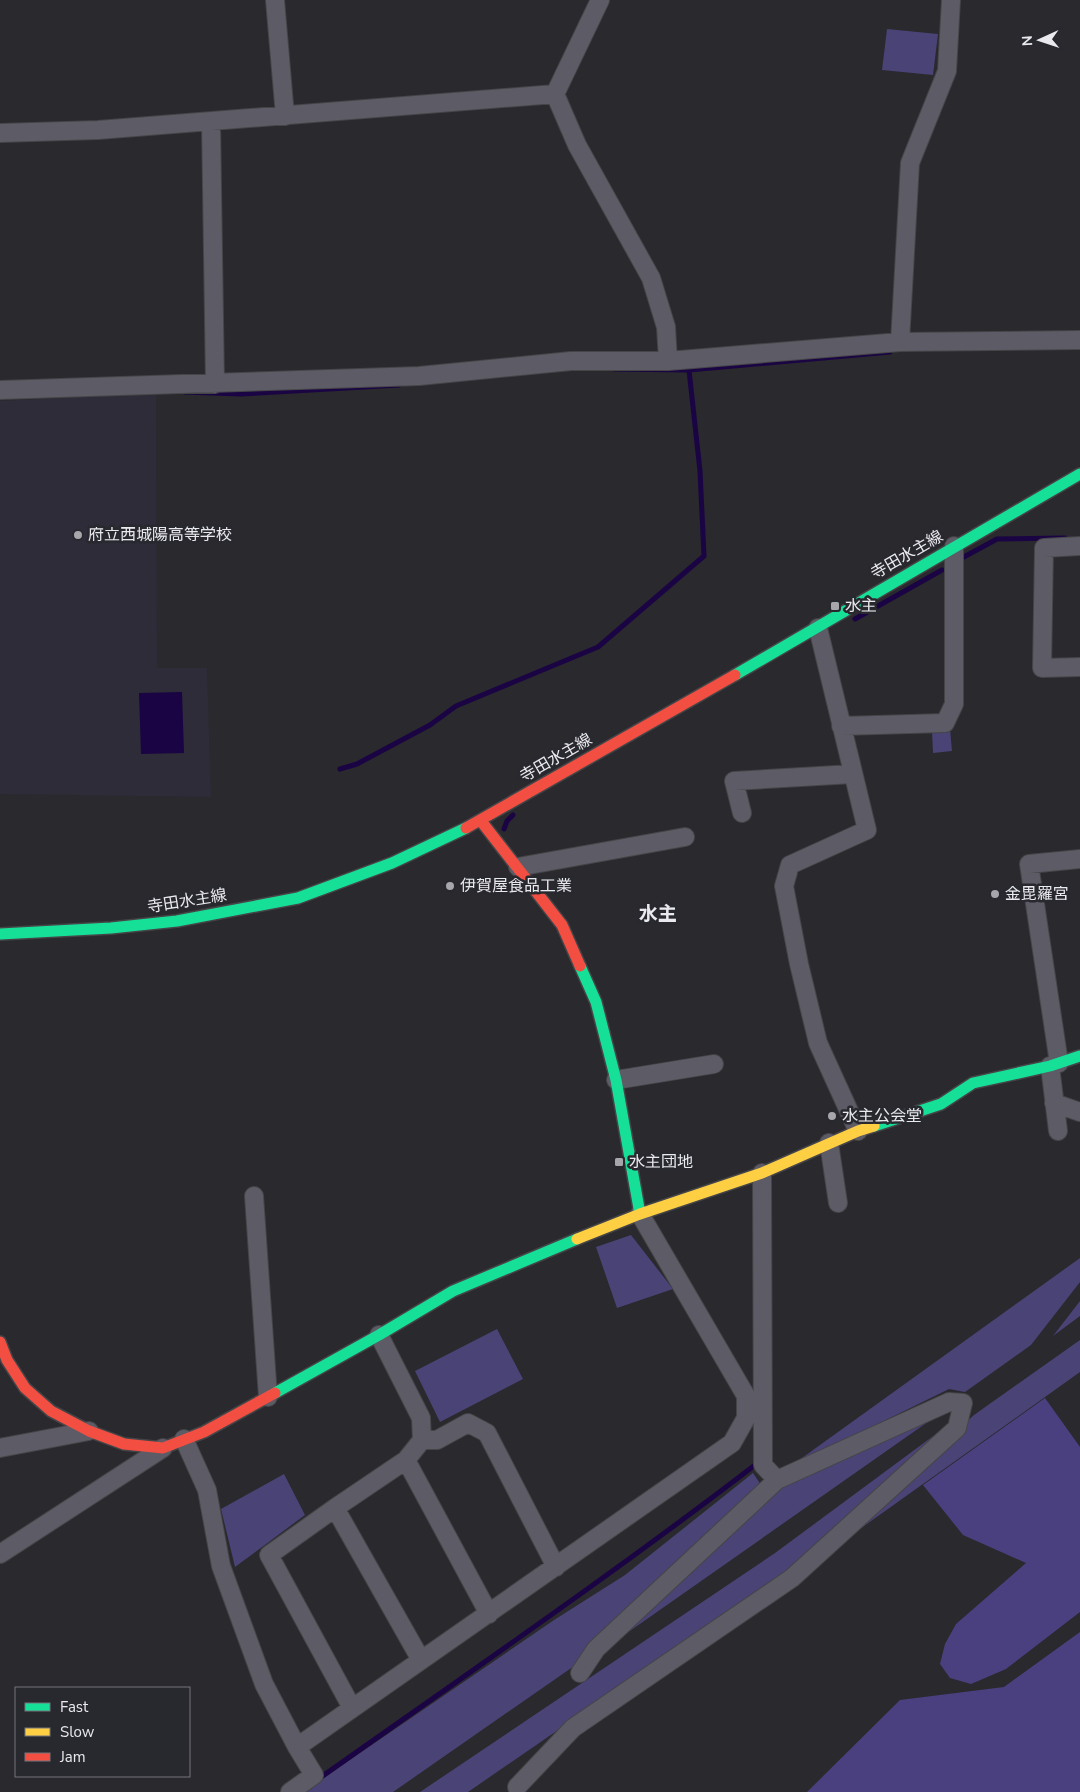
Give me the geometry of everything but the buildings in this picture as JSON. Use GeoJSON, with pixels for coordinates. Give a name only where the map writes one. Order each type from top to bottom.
{"type":"FeatureCollection","features":[{"type":"Feature","properties":{"kind":"street"},"geometry":{"type":"LineString","coordinates":[[275,0],[285,116]]}},
{"type":"Feature","properties":{"kind":"street"},"geometry":{"type":"LineString","coordinates":[[600,0],[555,94],[577,144],[651,278],[666,327],[668,361]]}},
{"type":"Feature","properties":{"kind":"street"},"geometry":{"type":"LineString","coordinates":[[900,342],[910,163],[946,71],[952,0]]}},
{"type":"Feature","properties":{"kind":"street"},"geometry":{"type":"LineString","coordinates":[[0,133],[98,130],[555,94]]}},
{"type":"Feature","properties":{"kind":"street"},"geometry":{"type":"LineString","coordinates":[[211,122],[215,384]]}},
{"type":"Feature","properties":{"kind":"street"},"geometry":{"type":"LineString","coordinates":[[0,390],[419,376],[570,361],[668,361],[900,342],[1080,340]]}},
{"type":"Feature","properties":{"kind":"street","name":"寺田水主線"},"geometry":{"type":"LineString","coordinates":[[0,934],[111,928],[177,920],[298,898],[392,863],[481,821],[818,628],[954,546],[1080,474]]}},
{"type":"Feature","properties":{"kind":"street"},"geometry":{"type":"LineString","coordinates":[[841,726],[944,723],[954,704],[954,546]]}},
{"type":"Feature","properties":{"kind":"street"},"geometry":{"type":"LineString","coordinates":[[1080,546],[1044,548],[1042,668],[1080,667]]}},
{"type":"Feature","properties":{"kind":"street"},"geometry":{"type":"LineString","coordinates":[[818,628],[867,830],[790,865],[784,886],[799,964],[818,1043],[858,1131]]}},
{"type":"Feature","properties":{"kind":"street"},"geometry":{"type":"LineString","coordinates":[[742,812],[734,781],[853,774]]}},
{"type":"Feature","properties":{"kind":"street"},"geometry":{"type":"LineString","coordinates":[[297,1747],[490,1614],[732,1443],[746,1418],[746,1396],[640,1214],[616,1080],[596,1002],[562,925],[481,821]]}},
{"type":"Feature","properties":{"kind":"street"},"geometry":{"type":"LineString","coordinates":[[518,867],[685,837]]}},
{"type":"Feature","properties":{"kind":"street"},"geometry":{"type":"LineString","coordinates":[[1058,1131],[1054,1103],[1055,1065],[1029,864],[1080,859]]}},
{"type":"Feature","properties":{"kind":"street"},"geometry":{"type":"LineString","coordinates":[[0,1554],[163,1448],[204,1432],[379,1336],[453,1291],[552,1248],[640,1214],[762,1173],[858,1131],[940,1104],[973,1084],[1055,1065],[1080,1056]]}},
{"type":"Feature","properties":{"kind":"street"},"geometry":{"type":"LineString","coordinates":[[616,1080],[714,1064]]}},
{"type":"Feature","properties":{"kind":"street"},"geometry":{"type":"LineString","coordinates":[[1054,1103],[1080,1112]]}},
{"type":"Feature","properties":{"kind":"street"},"geometry":{"type":"LineString","coordinates":[[829,1143],[838,1203]]}},
{"type":"Feature","properties":{"kind":"street"},"geometry":{"type":"LineString","coordinates":[[762,1173],[763,1465],[777,1480]]}},
{"type":"Feature","properties":{"kind":"street"},"geometry":{"type":"LineString","coordinates":[[254,1196],[268,1397]]}},
{"type":"Feature","properties":{"kind":"street"},"geometry":{"type":"LineString","coordinates":[[352,1708],[269,1555],[406,1460],[422,1440],[422,1418],[379,1336]]}},
{"type":"Feature","properties":{"kind":"street"},"geometry":{"type":"LineString","coordinates":[[0,1342],[7,1360],[25,1388],[51,1411],[89,1431],[124,1444],[163,1448]]}},
{"type":"Feature","properties":{"kind":"street"},"geometry":{"type":"LineString","coordinates":[[517,1787],[573,1728],[792,1578],[957,1428],[963,1403],[949,1402],[777,1480],[596,1649],[580,1673]]}},
{"type":"Feature","properties":{"kind":"street"},"geometry":{"type":"LineString","coordinates":[[422,1440],[436,1440],[468,1424],[487,1434],[556,1566]]}},
{"type":"Feature","properties":{"kind":"street"},"geometry":{"type":"LineString","coordinates":[[0,1448],[89,1431]]}},
{"type":"Feature","properties":{"kind":"street"},"geometry":{"type":"LineString","coordinates":[[184,1439],[207,1490],[221,1566],[264,1684],[314,1775],[290,1792]]}},
{"type":"Feature","properties":{"kind":"street"},"geometry":{"type":"LineString","coordinates":[[406,1460],[490,1614]]}},
{"type":"Feature","properties":{"kind":"street"},"geometry":{"type":"LineString","coordinates":[[335,1508],[421,1660]]}},
{"type":"Feature","properties":{"kind":"shaded area"},"geometry":{"type":"Polygon","coordinates":[[[887,29],[938,34],[933,75],[882,70],[887,29]]]}},
{"type":"Feature","properties":{"kind":"shaded area","name":"府立西城陽高等学校"},"geometry":{"type":"Polygon","coordinates":[[[156,393],[157,668],[207,668],[211,797],[0,794],[0,401],[156,393]]]}},
{"type":"Feature","properties":{"kind":"shaded area"},"geometry":{"type":"Polygon","coordinates":[[[182,692],[184,753],[141,754],[139,693],[182,692]]]}},
{"type":"Feature","properties":{"kind":"shaded area"},"geometry":{"type":"Polygon","coordinates":[[[950,729],[952,751],[933,753],[932,731],[950,729]]]}},
{"type":"Feature","properties":{"kind":"shaded area"},"geometry":{"type":"Polygon","coordinates":[[[631,1235],[673,1289],[617,1308],[596,1247],[631,1235]]]}},
{"type":"Feature","properties":{"kind":"shaded area"},"geometry":{"type":"Polygon","coordinates":[[[1080,1258],[1080,1282],[1031,1345],[965,1392],[949,1389],[788,1468],[1080,1258]]]}},
{"type":"Feature","properties":{"kind":"shaded area"},"geometry":{"type":"Polygon","coordinates":[[[1080,1301],[1080,1316],[1053,1336],[1080,1301]]]}},
{"type":"Feature","properties":{"kind":"shaded area"},"geometry":{"type":"Polygon","coordinates":[[[497,1329],[523,1379],[440,1422],[415,1371],[497,1329]]]}},
{"type":"Feature","properties":{"kind":"shaded area"},"geometry":{"type":"Polygon","coordinates":[[[1080,1340],[1080,1372],[808,1566],[974,1415],[1080,1340]]]}},
{"type":"Feature","properties":{"kind":"shaded area"},"geometry":{"type":"Polygon","coordinates":[[[1045,1398],[1080,1447],[1080,1612],[1006,1669],[971,1684],[950,1678],[940,1664],[945,1644],[956,1624],[1026,1563],[963,1535],[923,1485],[1045,1398]]]}},
{"type":"Feature","properties":{"kind":"shaded area"},"geometry":{"type":"Polygon","coordinates":[[[942,1412],[627,1633],[782,1484],[942,1412]]]}},
{"type":"Feature","properties":{"kind":"shaded area"},"geometry":{"type":"Polygon","coordinates":[[[940,1431],[790,1570],[468,1792],[420,1792],[775,1553],[940,1431]]]}},
{"type":"Feature","properties":{"kind":"shaded area"},"geometry":{"type":"Polygon","coordinates":[[[753,1473],[763,1488],[577,1664],[393,1792],[303,1792],[554,1620],[625,1575],[753,1473]]]}},
{"type":"Feature","properties":{"kind":"shaded area"},"geometry":{"type":"Polygon","coordinates":[[[284,1474],[305,1515],[235,1567],[221,1509],[284,1474]]]}},
{"type":"Feature","properties":{"kind":"shaded area"},"geometry":{"type":"Polygon","coordinates":[[[1080,1632],[1080,1792],[807,1792],[900,1700],[1004,1687],[1080,1632]]]}},
{"type":"Feature","properties":{"kind":"waterway"},"geometry":{"type":"LineString","coordinates":[[614,369],[689,370],[890,352]]}},
{"type":"Feature","properties":{"kind":"waterway"},"geometry":{"type":"LineString","coordinates":[[340,769],[357,764],[430,725],[456,706],[598,647],[704,556],[700,471],[689,370]]}},
{"type":"Feature","properties":{"kind":"waterway"},"geometry":{"type":"LineString","coordinates":[[185,392],[241,394],[399,385]]}},
{"type":"Feature","properties":{"kind":"waterway"},"geometry":{"type":"LineString","coordinates":[[962,558],[997,539],[1065,538]]}},
{"type":"Feature","properties":{"kind":"waterway"},"geometry":{"type":"LineString","coordinates":[[855,619],[942,570]]}},
{"type":"Feature","properties":{"kind":"waterway"},"geometry":{"type":"LineString","coordinates":[[504,829],[507,821],[513,815]]}},
{"type":"Feature","properties":{"kind":"waterway"},"geometry":{"type":"LineString","coordinates":[[317,1780],[593,1585],[755,1465]]}},
{"type":"Feature","properties":{"kind":"traffic: fast"},"geometry":{"type":"LineString","coordinates":[[735,675],[1080,474]]}},
{"type":"Feature","properties":{"kind":"traffic: fast"},"geometry":{"type":"LineString","coordinates":[[0,934],[111,928],[177,921],[298,898],[392,863],[466,828]]}},
{"type":"Feature","properties":{"kind":"traffic: fast"},"geometry":{"type":"LineString","coordinates":[[580,966],[596,1002],[616,1080],[640,1214]]}},
{"type":"Feature","properties":{"kind":"traffic: fast"},"geometry":{"type":"LineString","coordinates":[[874,1126],[941,1104],[973,1083],[1050,1066],[1080,1056]]}},
{"type":"Feature","properties":{"kind":"traffic: fast"},"geometry":{"type":"LineString","coordinates":[[275,1393],[453,1291],[577,1239]]}},
{"type":"Feature","properties":{"kind":"traffic: slow"},"geometry":{"type":"LineString","coordinates":[[577,1239],[640,1214],[762,1173],[858,1131],[874,1126]]}},
{"type":"Feature","properties":{"kind":"traffic: jam"},"geometry":{"type":"LineString","coordinates":[[466,828],[735,675]]}},
{"type":"Feature","properties":{"kind":"traffic: jam"},"geometry":{"type":"LineString","coordinates":[[481,821],[562,925],[580,966]]}},
{"type":"Feature","properties":{"kind":"traffic: jam"},"geometry":{"type":"LineString","coordinates":[[0,1342],[7,1360],[25,1388],[51,1411],[89,1431],[124,1444],[163,1448],[204,1432],[275,1393]]}},
{"type":"Feature","properties":{"kind":"place","name":"府立西城陽高等学校"},"geometry":{"type":"Point","coordinates":[78,535]}},
{"type":"Feature","properties":{"kind":"place","name":"水主"},"geometry":{"type":"Point","coordinates":[835,606]}},
{"type":"Feature","properties":{"kind":"place","name":"伊賀屋食品工業"},"geometry":{"type":"Point","coordinates":[450,886]}},
{"type":"Feature","properties":{"kind":"place","name":"金毘羅宮"},"geometry":{"type":"Point","coordinates":[995,894]}},
{"type":"Feature","properties":{"kind":"place","name":"水主公会堂"},"geometry":{"type":"Point","coordinates":[832,1116]}},
{"type":"Feature","properties":{"kind":"place","name":"水主団地"},"geometry":{"type":"Point","coordinates":[619,1162]}},
{"type":"Feature","properties":{"kind":"district","name":"水主"},"geometry":{"type":"Point","coordinates":[658,914]}}]}
